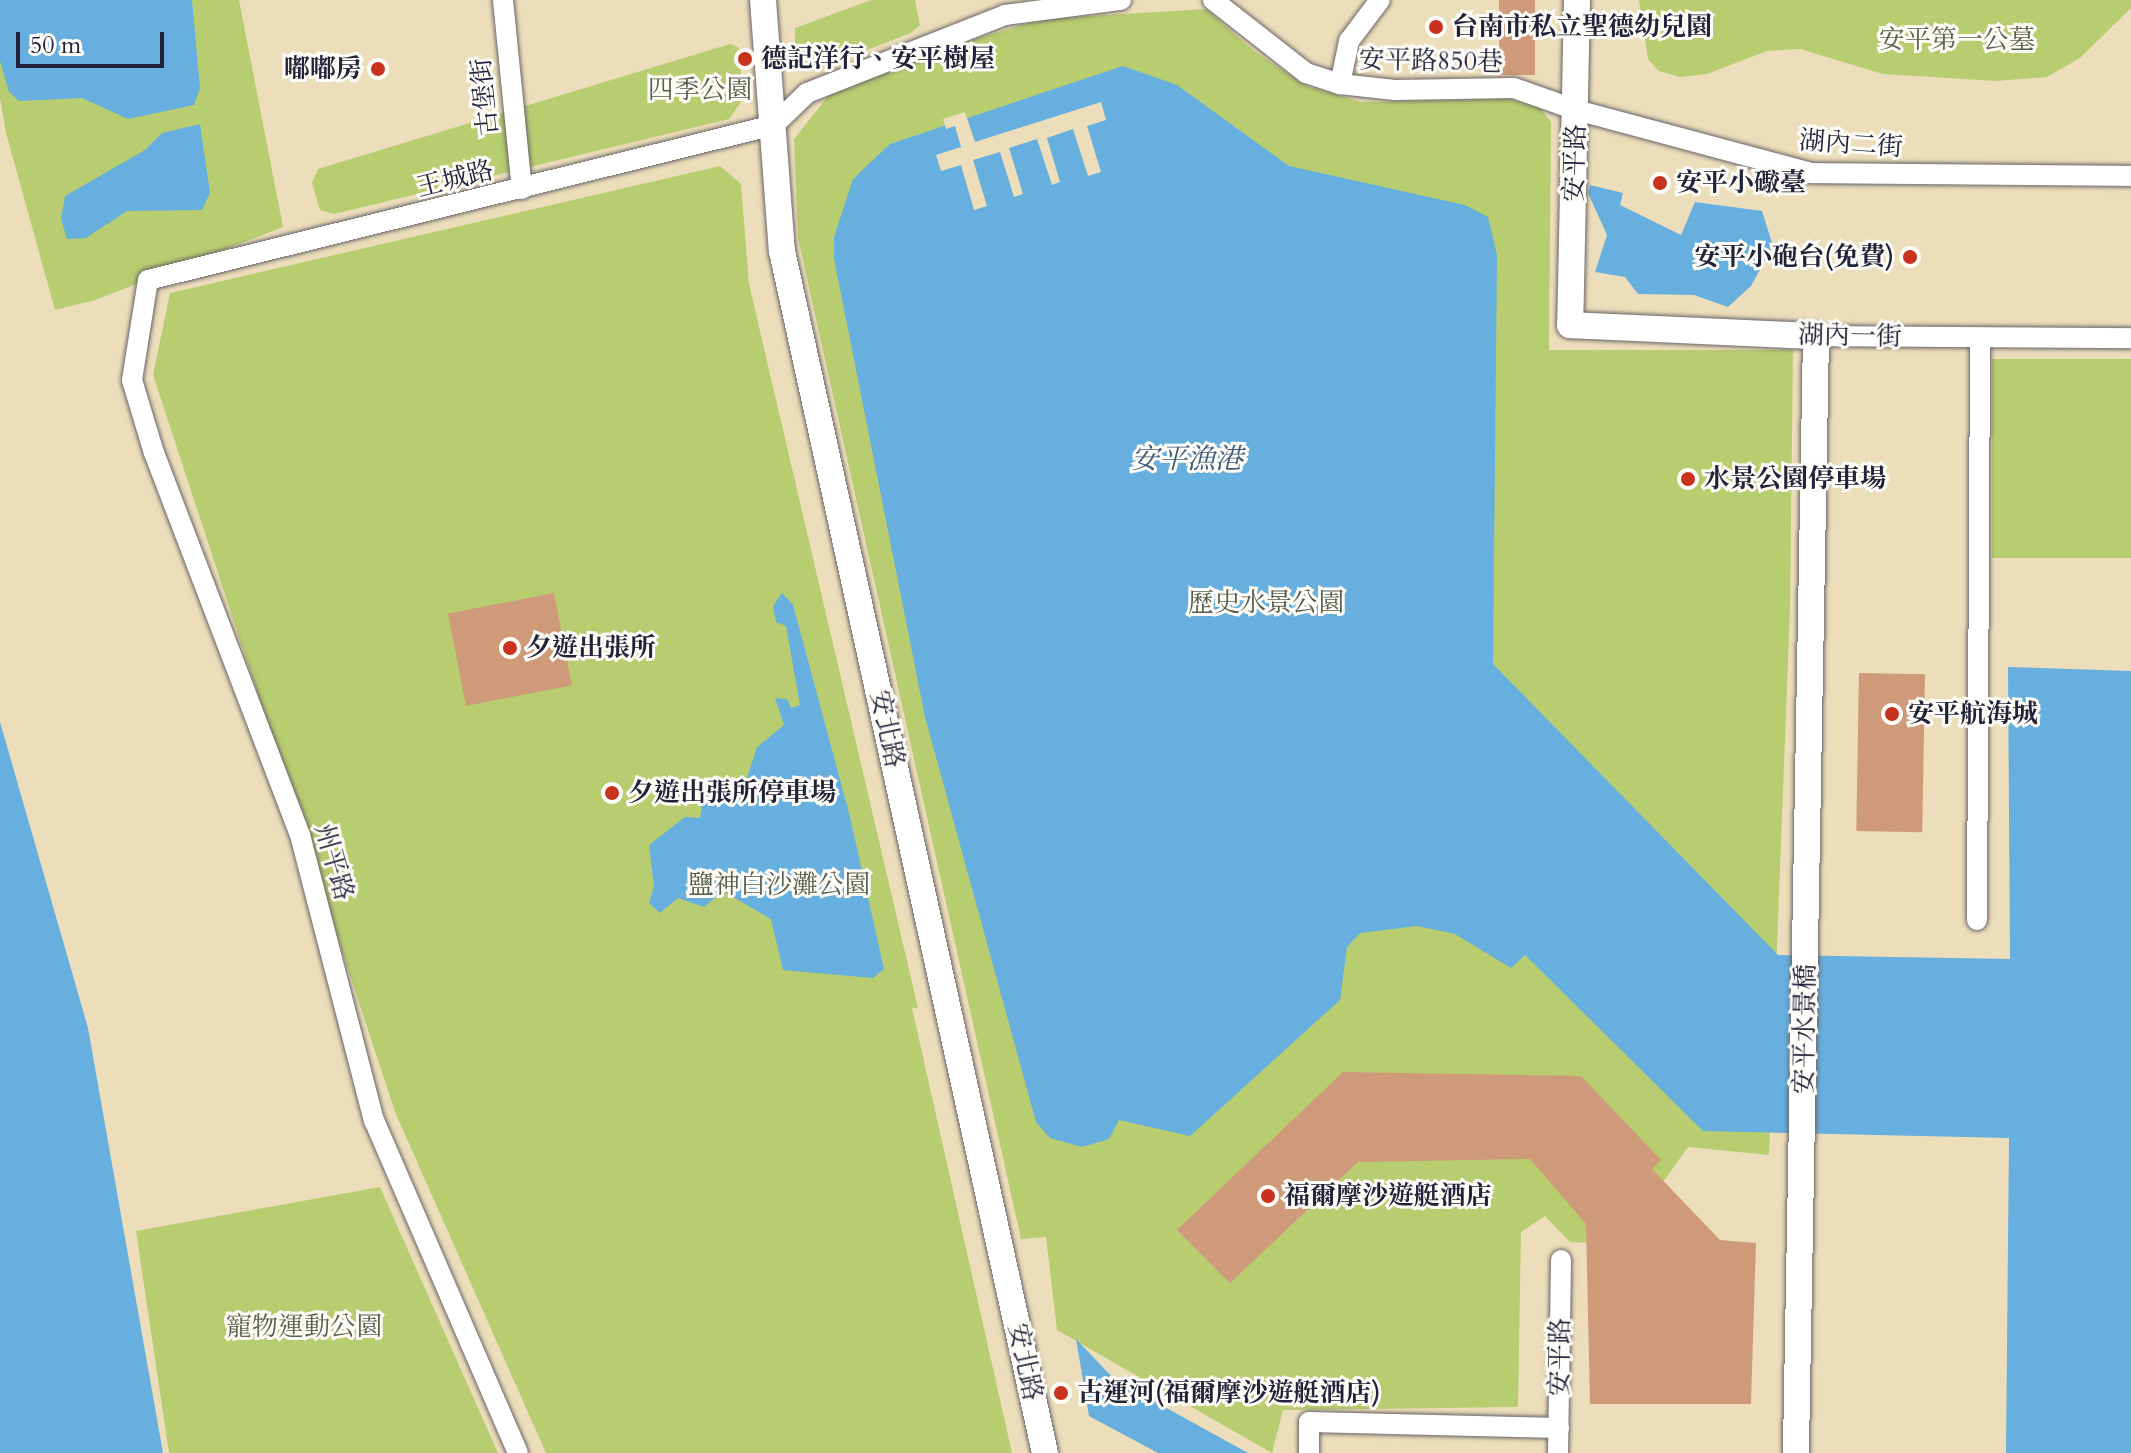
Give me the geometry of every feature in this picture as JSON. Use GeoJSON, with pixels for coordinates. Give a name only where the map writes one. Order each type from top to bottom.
{"type":"FeatureCollection","features":[{"type":"Feature","properties":{"kind":"street","name":"古堡街"},"geometry":{"type":"LineString","coordinates":[[503,0],[522,189]]}},
{"type":"Feature","properties":{"kind":"street","name":"安北路"},"geometry":{"type":"LineString","coordinates":[[763,0],[782,251],[1045,1453]]}},
{"type":"Feature","properties":{"kind":"street"},"geometry":{"type":"LineString","coordinates":[[774,125],[807,93],[1028,5],[1121,0]]}},
{"type":"Feature","properties":{"kind":"street","name":"安平路850巷"},"geometry":{"type":"LineString","coordinates":[[1213,0],[1306,73],[1340,84],[1395,90],[1514,88],[1576,110]]}},
{"type":"Feature","properties":{"kind":"street"},"geometry":{"type":"LineString","coordinates":[[1340,84],[1349,41],[1380,0]]}},
{"type":"Feature","properties":{"kind":"street","name":"安平路"},"geometry":{"type":"LineString","coordinates":[[1570,325],[1577,0]]}},
{"type":"Feature","properties":{"kind":"street","name":"湖內二街"},"geometry":{"type":"LineString","coordinates":[[1576,110],[1811,173],[2131,176]]}},
{"type":"Feature","properties":{"kind":"street","name":"王城路"},"geometry":{"type":"LineString","coordinates":[[148,280],[774,125]]}},
{"type":"Feature","properties":{"kind":"street","name":"州平路"},"geometry":{"type":"LineString","coordinates":[[148,280],[132,380],[154,453],[300,835],[374,1121],[518,1453]]}},
{"type":"Feature","properties":{"kind":"street","name":"湖內一街"},"geometry":{"type":"LineString","coordinates":[[1570,325],[1816,336],[2131,338]]}},
{"type":"Feature","properties":{"kind":"street","name":"安平水景橋"},"geometry":{"type":"LineString","coordinates":[[1796,1444],[1816,336]]}},
{"type":"Feature","properties":{"kind":"street"},"geometry":{"type":"LineString","coordinates":[[1977,920],[1980,338]]}},
{"type":"Feature","properties":{"kind":"street","name":"安平路"},"geometry":{"type":"LineString","coordinates":[[1558,1453],[1561,1260]]}},
{"type":"Feature","properties":{"kind":"street"},"geometry":{"type":"LineString","coordinates":[[1309,1453],[1309,1422],[1559,1428]]}},
{"type":"Feature","properties":{"kind":"green space"},"geometry":{"type":"Polygon","coordinates":[[[0,0],[239,0],[283,227],[95,300],[55,310],[6,133],[0,98],[0,0]]]}},
{"type":"Feature","properties":{"kind":"green space","name":"四季公園"},"geometry":{"type":"Polygon","coordinates":[[[871,0],[915,0],[920,25],[911,33],[812,71],[795,67],[795,28],[871,0]]]}},
{"type":"Feature","properties":{"kind":"green space","name":"安平第一公墓"},"geometry":{"type":"Polygon","coordinates":[[[1639,0],[2131,0],[2131,8],[2080,58],[2047,77],[1996,81],[1883,74],[1800,49],[1767,51],[1707,74],[1680,77],[1659,71],[1648,59],[1639,0]]]}},
{"type":"Feature","properties":{"kind":"green space","name":"歷史水景公園"},"geometry":{"type":"Polygon","coordinates":[[[1206,9],[1254,51],[1306,86],[1361,102],[1508,99],[1539,107],[1551,122],[1549,350],[1793,350],[1790,609],[1769,1155],[1688,1147],[1663,1182],[1600,1243],[1570,1242],[1545,1216],[1521,1232],[1518,1407],[1283,1410],[1272,1453],[1057,1330],[1046,1237],[1021,1239],[798,238],[794,139],[829,95],[952,46],[1042,19],[1206,9]]]}},
{"type":"Feature","properties":{"kind":"green space","name":"四季公園"},"geometry":{"type":"Polygon","coordinates":[[[730,44],[741,49],[741,102],[729,119],[334,214],[320,210],[312,183],[318,169],[730,44]]]}},
{"type":"Feature","properties":{"kind":"green space","name":"鹽神白沙灘公園"},"geometry":{"type":"Polygon","coordinates":[[[720,166],[741,184],[749,284],[918,1008],[912,1008],[1012,1453],[546,1453],[395,1112],[153,375],[170,293],[720,166]]]}},
{"type":"Feature","properties":{"kind":"green space"},"geometry":{"type":"Polygon","coordinates":[[[1992,359],[2131,359],[2131,558],[1992,558],[1992,359]]]}},
{"type":"Feature","properties":{"kind":"green space","name":"寵物運動公園"},"geometry":{"type":"Polygon","coordinates":[[[380,1187],[498,1453],[169,1453],[136,1231],[380,1187]]]}},
{"type":"Feature","properties":{"kind":"water"},"geometry":{"type":"Polygon","coordinates":[[[0,0],[192,0],[200,88],[194,105],[128,119],[82,98],[19,101],[9,92],[0,61],[0,0]]]}},
{"type":"Feature","properties":{"kind":"water","name":"安平漁港"},"geometry":{"type":"Polygon","coordinates":[[[1123,66],[1177,85],[1289,166],[1465,205],[1488,217],[1497,255],[1493,664],[1778,955],[2010,959],[2008,667],[2131,671],[2131,1453],[2006,1453],[2009,1138],[1703,1131],[1525,955],[1511,968],[1455,934],[1417,926],[1360,933],[1347,947],[1340,1000],[1190,1136],[1119,1120],[1109,1139],[1082,1147],[1050,1138],[1036,1122],[925,717],[834,259],[834,237],[853,179],[890,144],[1123,66]]]}},
{"type":"Feature","properties":{"kind":"water"},"geometry":{"type":"Polygon","coordinates":[[[200,124],[210,193],[202,210],[127,211],[86,238],[67,239],[61,219],[65,196],[145,150],[162,133],[200,124]]]}},
{"type":"Feature","properties":{"kind":"water"},"geometry":{"type":"Polygon","coordinates":[[[1590,185],[1623,193],[1620,205],[1681,235],[1695,202],[1762,211],[1773,246],[1751,286],[1728,307],[1694,295],[1638,294],[1625,277],[1595,272],[1607,235],[1588,193],[1590,185]]]}},
{"type":"Feature","properties":{"kind":"water"},"geometry":{"type":"Polygon","coordinates":[[[782,593],[793,605],[849,813],[884,969],[873,978],[783,970],[771,919],[723,891],[704,907],[678,898],[660,913],[649,903],[654,887],[649,845],[685,817],[700,818],[703,800],[688,798],[690,784],[731,790],[744,787],[757,747],[784,725],[775,698],[787,699],[791,708],[800,705],[786,626],[776,622],[773,606],[782,593]]]}},
{"type":"Feature","properties":{"kind":"water"},"geometry":{"type":"Polygon","coordinates":[[[0,722],[88,1028],[163,1453],[0,1453],[0,722]]]}},
{"type":"Feature","properties":{"kind":"water"},"geometry":{"type":"Polygon","coordinates":[[[1076,1339],[1114,1379],[1248,1453],[1158,1453],[1089,1416],[1076,1339]]]}},
{"type":"Feature","properties":{"kind":"pier"},"geometry":{"type":"Polygon","coordinates":[[[1101,102],[1106,120],[1087,126],[1101,172],[1088,176],[1073,129],[1047,138],[1060,182],[1052,185],[1037,139],[1009,148],[1023,194],[1014,197],[1000,152],[973,160],[987,206],[974,210],[961,165],[941,171],[936,155],[961,147],[955,126],[946,129],[943,119],[965,112],[975,142],[1101,102]]]}},
{"type":"Feature","properties":{"kind":"building"},"geometry":{"type":"Polygon","coordinates":[[[1499,0],[1535,0],[1535,75],[1499,75],[1499,0]]]}},
{"type":"Feature","properties":{"kind":"building","name":"夕遊出張所"},"geometry":{"type":"Polygon","coordinates":[[[554,593],[572,685],[466,706],[448,614],[554,593]]]}},
{"type":"Feature","properties":{"kind":"building","name":"安平航海城"},"geometry":{"type":"Polygon","coordinates":[[[1859,673],[1925,674],[1922,832],[1856,831],[1859,673]]]}},
{"type":"Feature","properties":{"kind":"building"},"geometry":{"type":"Polygon","coordinates":[[[1343,1072],[1581,1076],[1661,1160],[1652,1169],[1720,1240],[1756,1243],[1751,1404],[1590,1404],[1586,1224],[1530,1159],[1358,1162],[1230,1283],[1177,1230],[1343,1072]]]}},
{"type":"Feature","properties":{"kind":"place","name":"台南市私立聖德幼兒園"},"geometry":{"type":"Point","coordinates":[1436,27]}},
{"type":"Feature","properties":{"kind":"place","name":"德記洋行、安平樹屋"},"geometry":{"type":"Point","coordinates":[745,59]}},
{"type":"Feature","properties":{"kind":"place","name":"嘟嘟房"},"geometry":{"type":"Point","coordinates":[378,69]}},
{"type":"Feature","properties":{"kind":"place","name":"安平小礮臺"},"geometry":{"type":"Point","coordinates":[1660,183]}},
{"type":"Feature","properties":{"kind":"place","name":"安平小砲台(免費)"},"geometry":{"type":"Point","coordinates":[1910,257]}},
{"type":"Feature","properties":{"kind":"place","name":"水景公園停車場"},"geometry":{"type":"Point","coordinates":[1688,479]}},
{"type":"Feature","properties":{"kind":"place","name":"夕遊出張所"},"geometry":{"type":"Point","coordinates":[510,648]}},
{"type":"Feature","properties":{"kind":"place","name":"安平航海城"},"geometry":{"type":"Point","coordinates":[1892,714]}},
{"type":"Feature","properties":{"kind":"place","name":"夕遊出張所停車場"},"geometry":{"type":"Point","coordinates":[612,793]}},
{"type":"Feature","properties":{"kind":"place","name":"福爾摩沙遊艇酒店"},"geometry":{"type":"Point","coordinates":[1268,1196]}},
{"type":"Feature","properties":{"kind":"place","name":"古運河(福爾摩沙遊艇酒店)"},"geometry":{"type":"Point","coordinates":[1061,1393]}}]}
